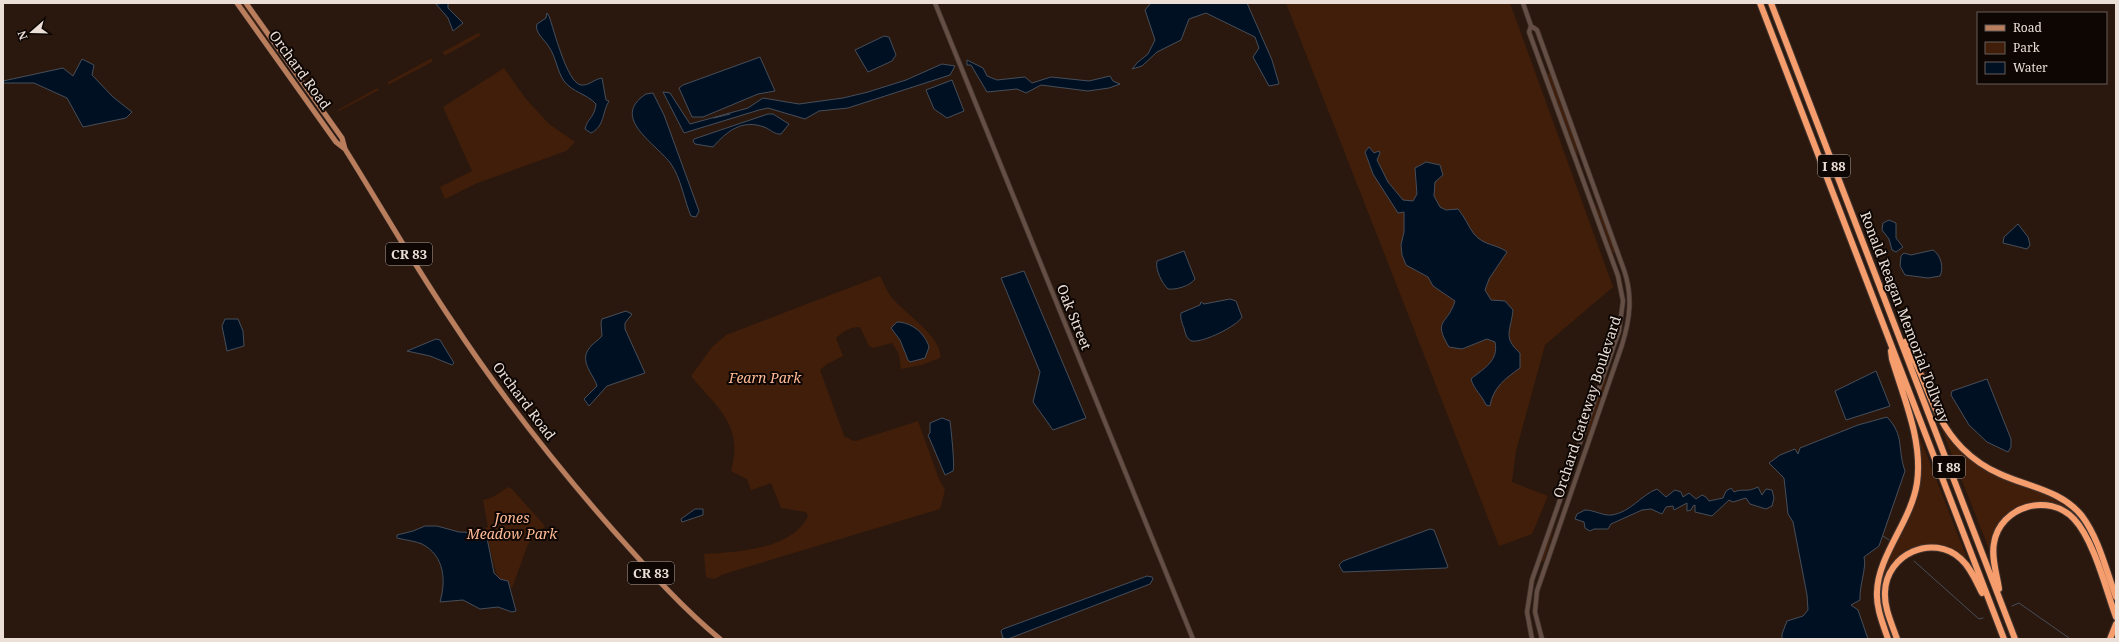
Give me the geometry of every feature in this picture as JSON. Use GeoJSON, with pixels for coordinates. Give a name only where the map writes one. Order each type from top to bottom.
{"type":"FeatureCollection","features":[{"type":"Feature","properties":{"kind":"highway","name":"Ronald Reagan Memorial Tollway"},"geometry":{"type":"LineString","coordinates":[[1760,3],[2004,639]]}},
{"type":"Feature","properties":{"kind":"highway","name":"Ronald Reagan Memorial Tollway"},"geometry":{"type":"LineString","coordinates":[[1772,3],[2015,639]]}},
{"type":"Feature","properties":{"kind":"highway"},"geometry":{"type":"LineString","coordinates":[[1897,329],[1910,351],[1931,403],[1955,440],[1970,455],[1990,469],[2056,495],[2071,505],[2092,532],[2116,597]]}},
{"type":"Feature","properties":{"kind":"highway"},"geometry":{"type":"LineString","coordinates":[[1888,639],[1878,604],[1878,580],[1885,560],[1911,507],[1917,483],[1918,466],[1916,437],[1892,359],[1891,346]]}},
{"type":"Feature","properties":{"kind":"highway"},"geometry":{"type":"LineString","coordinates":[[2002,604],[1993,550],[1997,533],[2008,517],[2020,509],[2034,505],[2045,505],[2070,515],[2085,535],[2116,617]]}},
{"type":"Feature","properties":{"kind":"highway"},"geometry":{"type":"LineString","coordinates":[[1897,639],[1885,601],[1886,583],[1895,564],[1904,556],[1916,550],[1928,548],[1942,549],[1961,559],[1973,575],[1994,614]]}},
{"type":"Feature","properties":{"kind":"highway"},"geometry":{"type":"LineString","coordinates":[[2110,639],[2116,624]]}},
{"type":"Feature","properties":{"kind":"main road","name":"Orchard Road"},"geometry":{"type":"LineString","coordinates":[[237,3],[336,142],[345,149]]}},
{"type":"Feature","properties":{"kind":"main road","name":"Orchard Road"},"geometry":{"type":"LineString","coordinates":[[246,3],[342,138],[345,149],[442,306],[508,401],[592,505],[648,569],[683,606],[720,639]]}},
{"type":"Feature","properties":{"kind":"street","name":"Oak Street"},"geometry":{"type":"LineString","coordinates":[[935,3],[1193,639]]}},
{"type":"Feature","properties":{"kind":"street","name":"Orchard Gateway Boulevard"},"geometry":{"type":"LineString","coordinates":[[1523,3],[1531,26],[1537,30],[1624,270],[1630,304],[1628,325],[1622,345],[1537,591],[1535,612],[1542,639]]}},
{"type":"Feature","properties":{"kind":"street","name":"Orchard Gateway Boulevard"},"geometry":{"type":"LineString","coordinates":[[1531,26],[1529,32],[1618,276],[1623,301],[1619,331],[1531,585],[1527,612],[1532,639]]}},
{"type":"Feature","properties":{"kind":"green space"},"geometry":{"type":"Polygon","coordinates":[[[240,3],[243,3],[293,73],[240,3]]]}},
{"type":"Feature","properties":{"kind":"green space"},"geometry":{"type":"Polygon","coordinates":[[[1286,3],[1510,3],[1613,287],[1545,345],[1516,451],[1512,482],[1548,496],[1532,534],[1499,546],[1286,3]]]}},
{"type":"Feature","properties":{"kind":"green space"},"geometry":{"type":"Polygon","coordinates":[[[478,33],[480,36],[446,55],[443,54],[443,52],[478,33]]]}},
{"type":"Feature","properties":{"kind":"green space"},"geometry":{"type":"Polygon","coordinates":[[[432,59],[432,62],[388,85],[388,82],[432,59]]]}},
{"type":"Feature","properties":{"kind":"green space"},"geometry":{"type":"Polygon","coordinates":[[[504,68],[526,99],[549,124],[575,142],[566,151],[475,184],[445,199],[440,187],[472,171],[443,107],[504,68]]]}},
{"type":"Feature","properties":{"kind":"green space"},"geometry":{"type":"Polygon","coordinates":[[[1550,73],[1576,145],[1578,158],[1547,74],[1550,73]]]}},
{"type":"Feature","properties":{"kind":"green space"},"geometry":{"type":"Polygon","coordinates":[[[377,88],[379,90],[337,112],[338,110],[377,88]]]}},
{"type":"Feature","properties":{"kind":"green space"},"geometry":{"type":"Polygon","coordinates":[[[1593,200],[1603,218],[1615,253],[1613,253],[1593,200]]]}},
{"type":"Feature","properties":{"kind":"green space","name":"Fearn Park"},"geometry":{"type":"Polygon","coordinates":[[[880,276],[892,298],[923,327],[936,343],[940,351],[940,358],[922,365],[901,369],[899,354],[892,343],[873,348],[869,346],[860,327],[856,327],[847,330],[836,338],[843,356],[827,364],[820,370],[845,438],[847,437],[856,441],[918,421],[939,479],[945,490],[940,509],[724,574],[714,579],[706,577],[704,554],[747,550],[776,542],[790,536],[800,527],[808,516],[806,512],[781,508],[771,483],[751,490],[747,479],[731,471],[734,455],[734,441],[731,429],[719,408],[691,376],[712,347],[726,335],[880,276]]]}},
{"type":"Feature","properties":{"kind":"green space"},"geometry":{"type":"Polygon","coordinates":[[[1608,370],[1604,390],[1586,443],[1589,423],[1608,370]]]}},
{"type":"Feature","properties":{"kind":"green space"},"geometry":{"type":"Polygon","coordinates":[[[1939,422],[1961,449],[1978,464],[1997,476],[2055,500],[2072,511],[2079,519],[2057,505],[2039,502],[2022,505],[2014,509],[2001,522],[1989,549],[1939,422]]]}},
{"type":"Feature","properties":{"kind":"green space"},"geometry":{"type":"Polygon","coordinates":[[[1917,430],[1968,561],[1954,550],[1922,546],[1908,551],[1898,559],[1889,569],[1883,582],[1882,578],[1887,563],[1911,516],[1916,500],[1921,474],[1921,457],[1917,430]]]}},
{"type":"Feature","properties":{"kind":"green space","name":"Jones Meadow Park"},"geometry":{"type":"Polygon","coordinates":[[[508,487],[512,489],[545,526],[528,544],[512,588],[499,578],[496,572],[485,528],[488,527],[483,500],[493,497],[508,487]]]}},
{"type":"Feature","properties":{"kind":"green space"},"geometry":{"type":"Polygon","coordinates":[[[1558,515],[1544,561],[1542,561],[1542,559],[1558,515]]]}},
{"type":"Feature","properties":{"kind":"water"},"geometry":{"type":"Polygon","coordinates":[[[448,3],[448,8],[463,23],[453,31],[448,18],[436,4],[448,3]]]}},
{"type":"Feature","properties":{"kind":"water"},"geometry":{"type":"Polygon","coordinates":[[[1151,3],[1247,3],[1272,60],[1279,84],[1269,86],[1253,57],[1259,48],[1255,37],[1206,13],[1189,19],[1181,40],[1157,52],[1142,66],[1132,69],[1148,54],[1155,40],[1145,10],[1151,3]]]}},
{"type":"Feature","properties":{"kind":"water"},"geometry":{"type":"Polygon","coordinates":[[[547,13],[566,66],[576,82],[584,85],[602,78],[606,100],[609,101],[599,127],[591,133],[585,129],[594,112],[596,104],[567,85],[560,73],[551,51],[537,30],[537,24],[546,18],[547,13]]]}},
{"type":"Feature","properties":{"kind":"water"},"geometry":{"type":"Polygon","coordinates":[[[884,36],[889,37],[896,55],[892,61],[868,72],[855,50],[884,36]]]}},
{"type":"Feature","properties":{"kind":"water"},"geometry":{"type":"Polygon","coordinates":[[[760,57],[775,91],[758,94],[703,117],[692,117],[679,88],[683,85],[760,57]]]}},
{"type":"Feature","properties":{"kind":"water"},"geometry":{"type":"Polygon","coordinates":[[[82,59],[94,65],[92,75],[113,97],[132,112],[126,118],[83,127],[67,98],[34,83],[3,83],[3,81],[63,68],[73,76],[82,59]]]}},
{"type":"Feature","properties":{"kind":"water"},"geometry":{"type":"Polygon","coordinates":[[[967,60],[983,68],[987,76],[997,80],[1025,77],[1032,83],[1051,77],[1089,81],[1110,76],[1113,81],[1120,84],[1109,88],[1088,91],[1041,85],[1026,93],[1017,89],[987,92],[971,65],[967,65],[967,60]]]}},
{"type":"Feature","properties":{"kind":"water"},"geometry":{"type":"Polygon","coordinates":[[[942,64],[955,66],[950,75],[848,108],[819,111],[805,119],[768,108],[684,133],[663,92],[670,93],[690,124],[748,108],[763,98],[799,104],[843,98],[906,80],[942,64]]]}},
{"type":"Feature","properties":{"kind":"water"},"geometry":{"type":"Polygon","coordinates":[[[952,80],[964,111],[947,118],[934,109],[926,90],[952,80]]]}},
{"type":"Feature","properties":{"kind":"water"},"geometry":{"type":"Polygon","coordinates":[[[653,93],[664,115],[699,211],[696,217],[691,216],[680,182],[671,164],[639,130],[634,121],[632,112],[636,103],[646,94],[653,93]]]}},
{"type":"Feature","properties":{"kind":"water"},"geometry":{"type":"Polygon","coordinates":[[[768,114],[773,114],[789,124],[781,134],[775,133],[764,127],[749,124],[729,132],[713,147],[695,144],[693,141],[694,139],[768,114]]]}},
{"type":"Feature","properties":{"kind":"water"},"geometry":{"type":"Polygon","coordinates":[[[1369,147],[1374,153],[1379,151],[1380,153],[1377,160],[1388,182],[1403,200],[1413,201],[1417,194],[1415,168],[1426,162],[1440,165],[1443,175],[1435,182],[1434,196],[1440,207],[1446,210],[1458,209],[1478,238],[1507,252],[1489,279],[1485,290],[1491,300],[1505,301],[1513,310],[1509,338],[1514,347],[1520,353],[1520,368],[1505,379],[1497,388],[1490,406],[1486,405],[1471,379],[1493,359],[1496,349],[1495,342],[1487,339],[1462,349],[1449,347],[1444,338],[1442,326],[1455,301],[1433,286],[1428,277],[1406,265],[1402,255],[1401,245],[1404,232],[1404,212],[1398,213],[1373,174],[1365,152],[1369,147]]]}},
{"type":"Feature","properties":{"kind":"water"},"geometry":{"type":"Polygon","coordinates":[[[1889,220],[1896,223],[1896,238],[1903,247],[1896,252],[1892,250],[1889,239],[1882,230],[1883,223],[1889,220]]]}},
{"type":"Feature","properties":{"kind":"water"},"geometry":{"type":"Polygon","coordinates":[[[2018,224],[2028,237],[2030,245],[2027,249],[2003,243],[2004,237],[2018,224]]]}},
{"type":"Feature","properties":{"kind":"water"},"geometry":{"type":"Polygon","coordinates":[[[1933,250],[1940,258],[1942,269],[1940,276],[1928,278],[1905,275],[1900,266],[1901,256],[1904,253],[1911,255],[1933,250]]]}},
{"type":"Feature","properties":{"kind":"water"},"geometry":{"type":"Polygon","coordinates":[[[1184,251],[1195,279],[1190,284],[1183,287],[1168,289],[1160,276],[1157,268],[1157,261],[1184,251]]]}},
{"type":"Feature","properties":{"kind":"water"},"geometry":{"type":"Polygon","coordinates":[[[1024,271],[1086,418],[1053,430],[1033,402],[1040,372],[1001,278],[1024,271]]]}},
{"type":"Feature","properties":{"kind":"water"},"geometry":{"type":"Polygon","coordinates":[[[1230,299],[1236,301],[1242,317],[1239,321],[1211,337],[1197,341],[1192,341],[1188,338],[1182,322],[1181,313],[1200,305],[1201,302],[1204,304],[1230,299]]]}},
{"type":"Feature","properties":{"kind":"water"},"geometry":{"type":"Polygon","coordinates":[[[626,311],[632,314],[625,323],[625,329],[645,373],[607,386],[589,406],[584,399],[597,386],[588,369],[586,355],[591,346],[602,336],[602,319],[626,311]]]}},
{"type":"Feature","properties":{"kind":"water"},"geometry":{"type":"Polygon","coordinates":[[[225,319],[238,319],[243,331],[244,346],[227,351],[222,326],[225,319]]]}},
{"type":"Feature","properties":{"kind":"water"},"geometry":{"type":"Polygon","coordinates":[[[897,322],[902,322],[912,326],[921,333],[929,347],[925,358],[910,362],[908,360],[900,340],[891,328],[897,322]]]}},
{"type":"Feature","properties":{"kind":"water"},"geometry":{"type":"Polygon","coordinates":[[[436,339],[440,340],[454,363],[452,365],[430,356],[407,351],[436,339]]]}},
{"type":"Feature","properties":{"kind":"water"},"geometry":{"type":"Polygon","coordinates":[[[1876,371],[1890,406],[1846,420],[1835,391],[1876,371]]]}},
{"type":"Feature","properties":{"kind":"water"},"geometry":{"type":"Polygon","coordinates":[[[1987,379],[2011,439],[2011,447],[2008,452],[1987,442],[1969,425],[1951,395],[1952,391],[1987,379]]]}},
{"type":"Feature","properties":{"kind":"water"},"geometry":{"type":"Polygon","coordinates":[[[1887,417],[1896,430],[1905,471],[1879,546],[1864,557],[1865,561],[1860,600],[1851,605],[1858,610],[1868,639],[1782,639],[1782,634],[1787,621],[1803,616],[1808,610],[1807,595],[1793,522],[1788,514],[1784,478],[1769,463],[1780,455],[1795,449],[1798,454],[1800,448],[1858,425],[1887,417]]]}},
{"type":"Feature","properties":{"kind":"water"},"geometry":{"type":"Polygon","coordinates":[[[942,418],[950,421],[953,455],[953,471],[945,475],[928,435],[930,433],[930,423],[942,418]]]}},
{"type":"Feature","properties":{"kind":"water"},"geometry":{"type":"Polygon","coordinates":[[[1758,487],[1762,495],[1766,489],[1772,490],[1774,498],[1772,506],[1766,509],[1750,504],[1746,498],[1733,502],[1729,500],[1712,516],[1695,512],[1695,505],[1691,510],[1687,511],[1687,503],[1674,510],[1673,506],[1666,507],[1662,514],[1651,509],[1642,510],[1611,524],[1608,529],[1594,529],[1590,531],[1585,528],[1584,522],[1575,519],[1577,514],[1585,510],[1609,515],[1625,511],[1646,495],[1657,489],[1666,497],[1675,490],[1681,492],[1683,497],[1689,493],[1696,499],[1702,495],[1709,501],[1723,498],[1726,491],[1731,488],[1734,492],[1740,490],[1750,490],[1758,487]]]}},
{"type":"Feature","properties":{"kind":"water"},"geometry":{"type":"Polygon","coordinates":[[[695,509],[703,509],[703,515],[682,522],[681,519],[695,509]]]}},
{"type":"Feature","properties":{"kind":"water"},"geometry":{"type":"Polygon","coordinates":[[[425,526],[437,526],[459,532],[486,533],[494,573],[500,579],[508,581],[516,611],[512,612],[498,607],[480,609],[463,600],[440,602],[443,578],[442,570],[435,555],[430,549],[422,544],[397,538],[397,535],[425,526]]]}},
{"type":"Feature","properties":{"kind":"water"},"geometry":{"type":"Polygon","coordinates":[[[1430,529],[1434,530],[1448,567],[1446,568],[1343,572],[1339,565],[1343,561],[1430,529]]]}},
{"type":"Feature","properties":{"kind":"water"},"geometry":{"type":"Polygon","coordinates":[[[1147,576],[1152,577],[1153,579],[1150,584],[1008,639],[1003,638],[1001,631],[1003,629],[1147,576]]]}},
{"type":"Feature","properties":{"kind":"waterway"},"geometry":{"type":"LineString","coordinates":[[714,118],[730,114]]}},
{"type":"Feature","properties":{"kind":"waterway"},"geometry":{"type":"LineString","coordinates":[[1883,536],[1889,540]]}},
{"type":"Feature","properties":{"kind":"waterway"},"geometry":{"type":"LineString","coordinates":[[1914,561],[1979,619],[1983,618]]}},
{"type":"Feature","properties":{"kind":"waterway"},"geometry":{"type":"LineString","coordinates":[[2012,606],[2019,603],[2069,638]]}}]}
